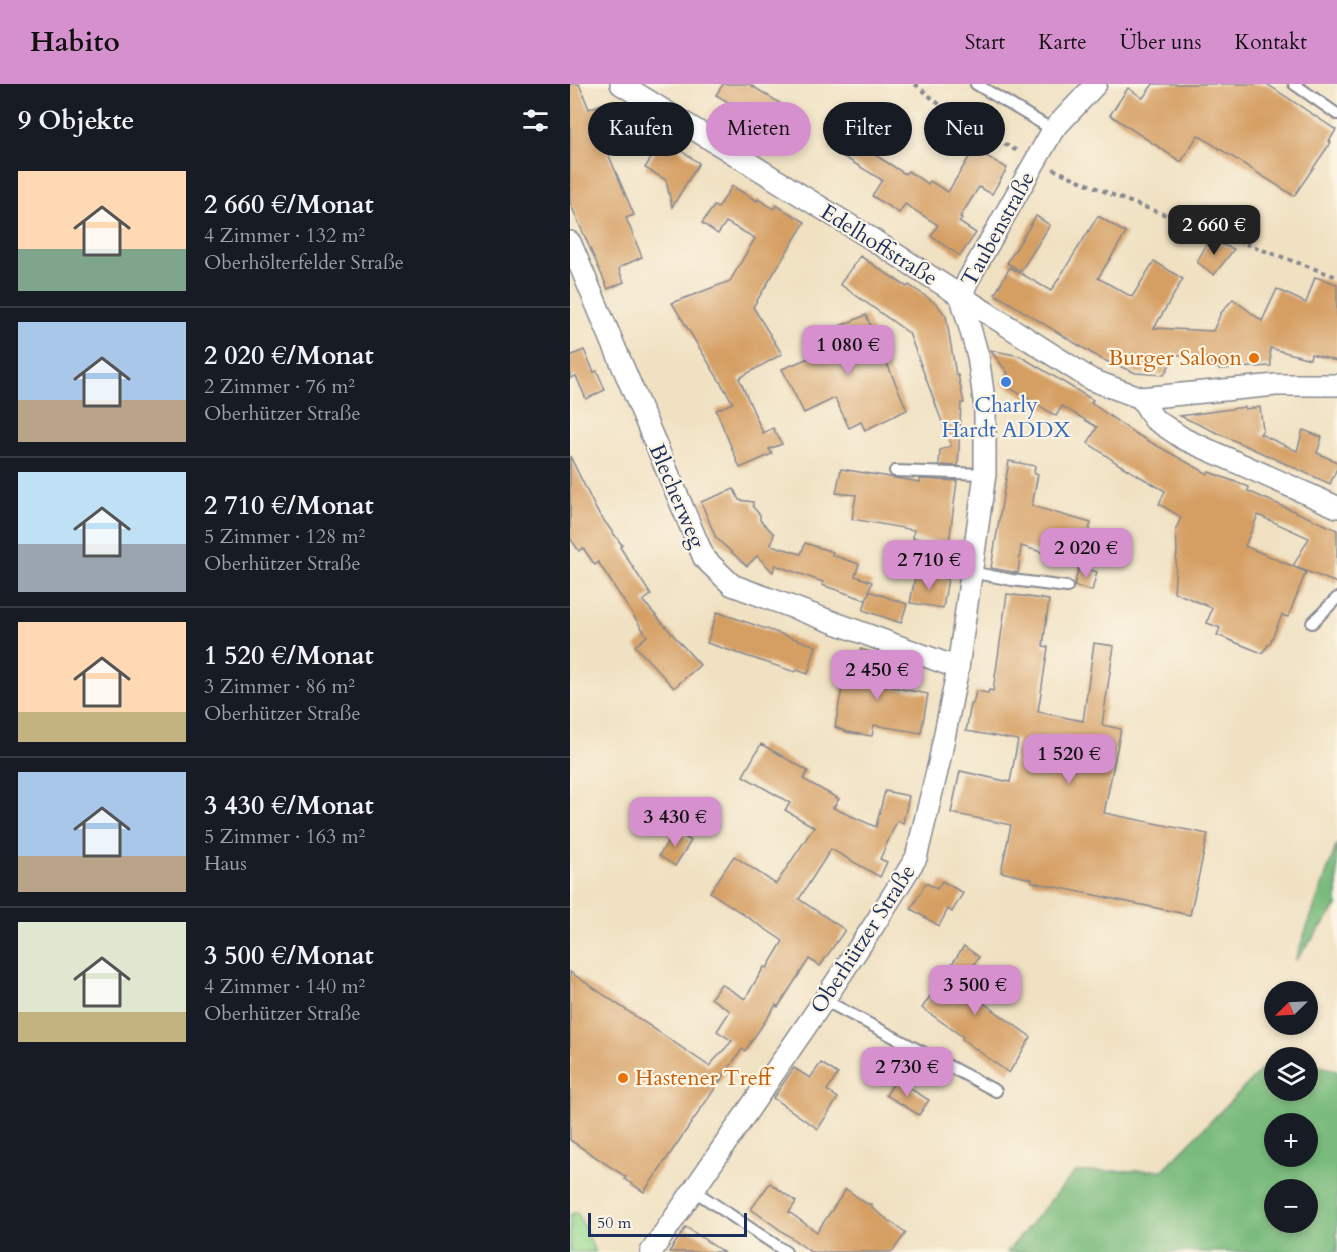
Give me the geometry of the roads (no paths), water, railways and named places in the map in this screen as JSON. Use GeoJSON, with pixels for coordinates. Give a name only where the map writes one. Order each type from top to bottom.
{"type":"FeatureCollection","features":[{"type":"Feature","properties":{"kind":"street","name":"Edelhoffstraße"},"geometry":{"type":"LineString","coordinates":[[621,84],[867,236],[1092,380],[1141,398]]}},
{"type":"Feature","properties":{"kind":"street","name":"Taubenstraße"},"geometry":{"type":"LineString","coordinates":[[961,297],[968,279],[1053,130],[1096,84]]}},
{"type":"Feature","properties":{"kind":"street","name":"Blecherweg"},"geometry":{"type":"LineString","coordinates":[[570,242],[704,558],[732,585],[958,668]]}},
{"type":"Feature","properties":{"kind":"street","name":"Oberhützer Straße"},"geometry":{"type":"LineString","coordinates":[[651,1252],[824,1000],[916,858],[939,763],[958,668],[985,474],[984,397],[978,356],[961,297]]}},
{"type":"Feature","properties":{"kind":"street"},"geometry":{"type":"LineString","coordinates":[[1337,385],[1276,386],[1141,398],[1154,419],[1184,439],[1337,507]]}},
{"type":"Feature","properties":{"kind":"lane"},"geometry":{"type":"LineString","coordinates":[[976,84],[1053,130]]}},
{"type":"Feature","properties":{"kind":"lane"},"geometry":{"type":"LineString","coordinates":[[1294,84],[1337,114]]}},
{"type":"Feature","properties":{"kind":"lane"},"geometry":{"type":"LineString","coordinates":[[895,471],[985,474]]}},
{"type":"Feature","properties":{"kind":"lane"},"geometry":{"type":"LineString","coordinates":[[971,572],[1067,587]]}},
{"type":"Feature","properties":{"kind":"lane"},"geometry":{"type":"LineString","coordinates":[[1312,623],[1337,598]]}},
{"type":"Feature","properties":{"kind":"lane"},"geometry":{"type":"LineString","coordinates":[[824,1000],[996,1091]]}},
{"type":"Feature","properties":{"kind":"lane"},"geometry":{"type":"LineString","coordinates":[[693,1190],[786,1252]]}},
{"type":"Feature","properties":{"kind":"place","name":"Burger Saloon"},"geometry":{"type":"Point","coordinates":[1254,358]}},
{"type":"Feature","properties":{"kind":"place","name":"Charly Hardt ADDX"},"geometry":{"type":"Point","coordinates":[1006,382]}},
{"type":"Feature","properties":{"kind":"place","name":"Hastener Treff"},"geometry":{"type":"Point","coordinates":[623,1078]}}]}
